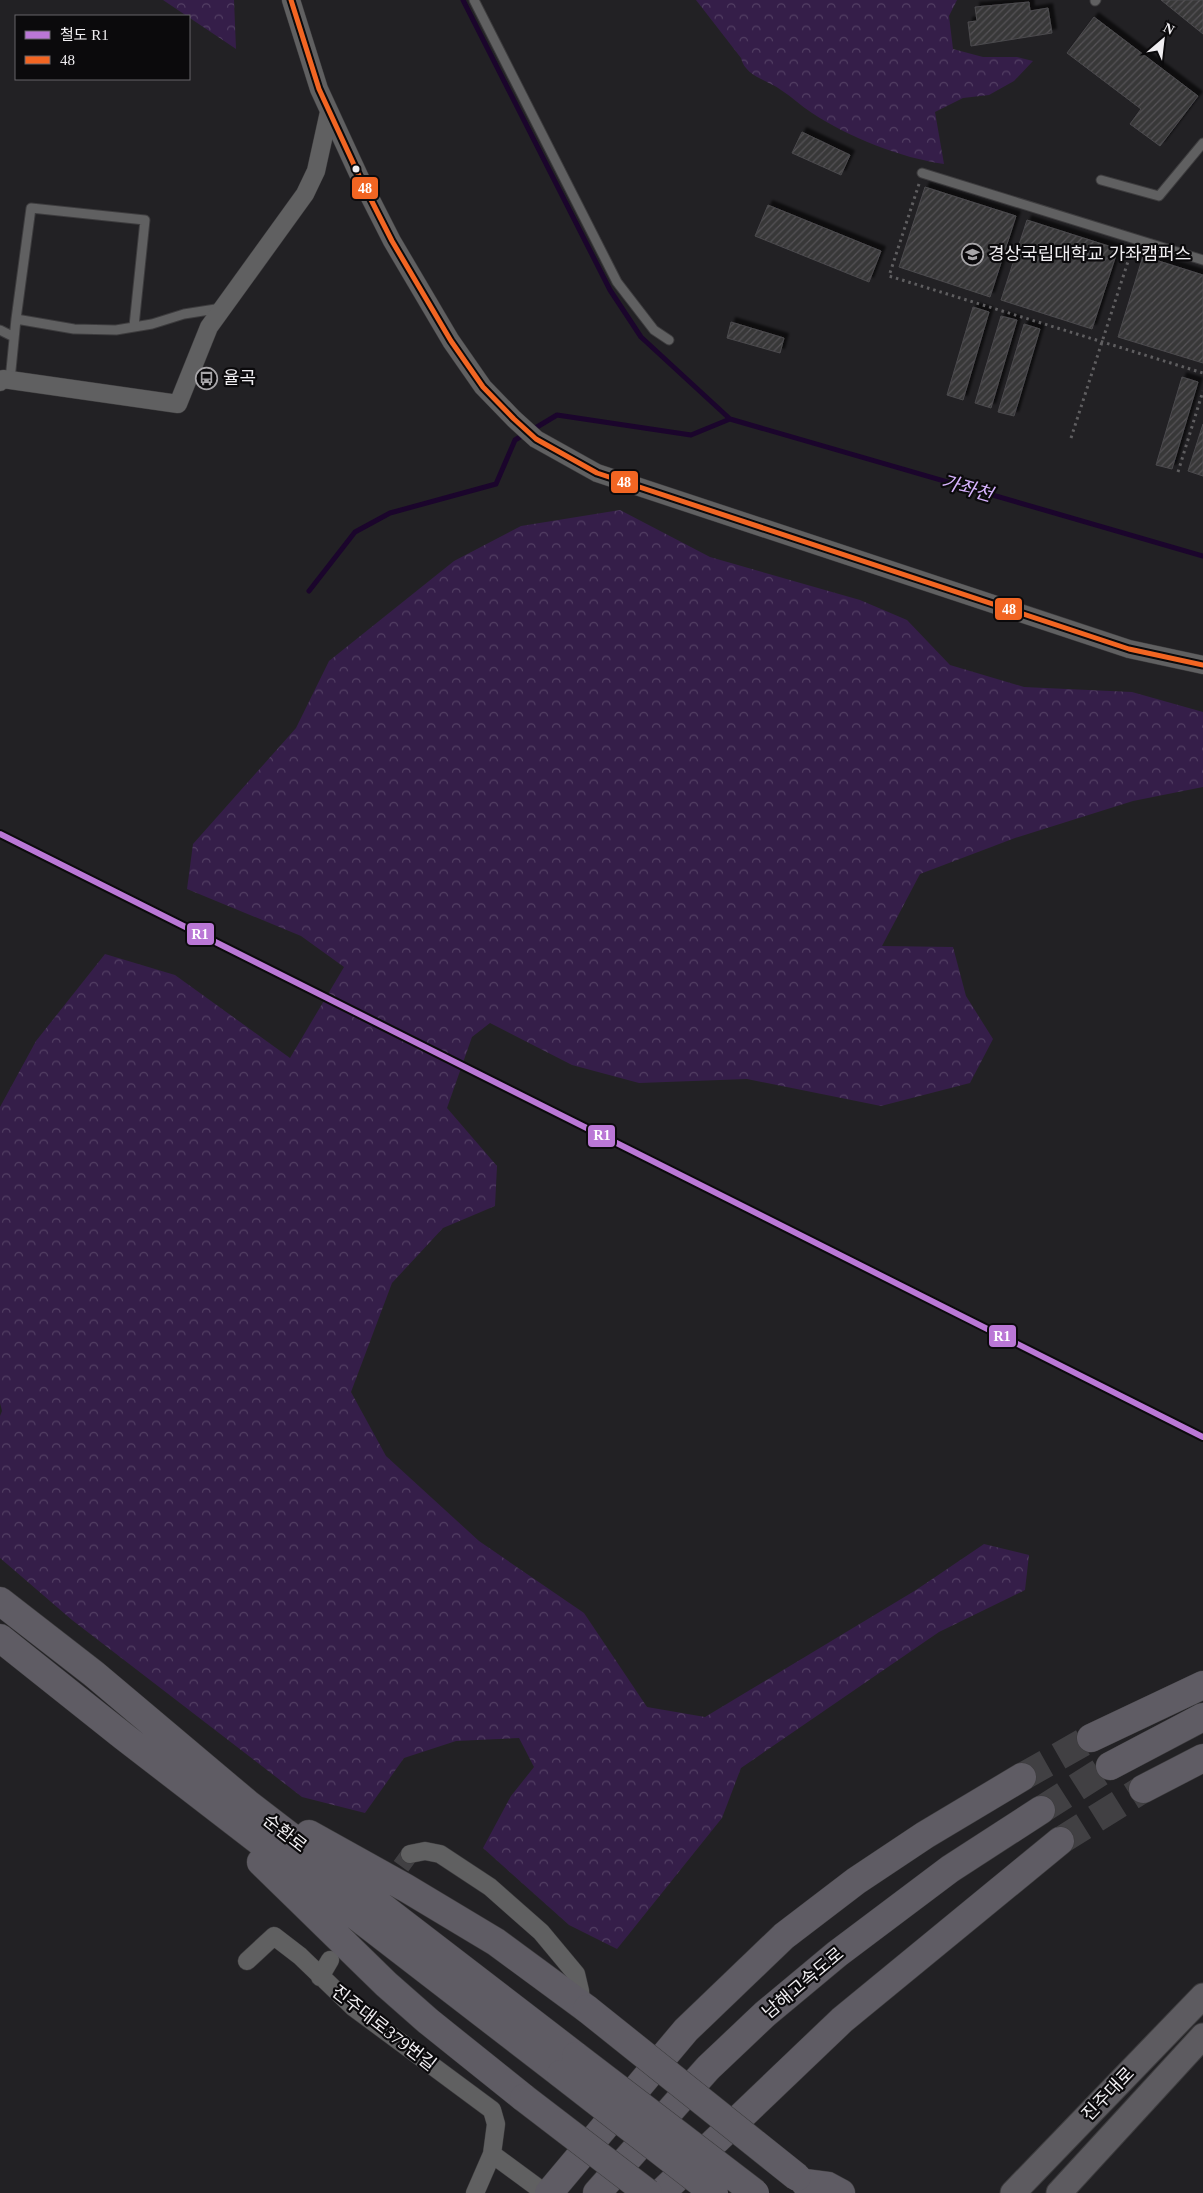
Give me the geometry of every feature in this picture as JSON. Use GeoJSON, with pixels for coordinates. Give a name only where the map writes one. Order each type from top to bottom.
{"type":"FeatureCollection","features":[{"type":"Feature","properties":{"kind":"highway","name":"순환로"},"geometry":{"type":"LineString","coordinates":[[0,1601],[94,1674],[247,1803],[569,2065]]}},
{"type":"Feature","properties":{"kind":"highway","name":"순환로"},"geometry":{"type":"LineString","coordinates":[[0,1638],[123,1736],[569,2065]]}},
{"type":"Feature","properties":{"kind":"highway"},"geometry":{"type":"LineString","coordinates":[[1091,1738],[1203,1685]]}},
{"type":"Feature","properties":{"kind":"highway"},"geometry":{"type":"LineString","coordinates":[[141,1714],[311,1835],[406,1888],[496,1942],[584,2007],[807,2184],[828,2186],[841,2193]]}},
{"type":"Feature","properties":{"kind":"highway"},"geometry":{"type":"LineString","coordinates":[[1110,1766],[1203,1717]]}},
{"type":"Feature","properties":{"kind":"highway"},"geometry":{"type":"LineString","coordinates":[[123,1736],[276,1876],[386,1984],[428,2021],[524,2098],[648,2193]]}},
{"type":"Feature","properties":{"kind":"highway"},"geometry":{"type":"LineString","coordinates":[[1143,1790],[1203,1758]]}},
{"type":"Feature","properties":{"kind":"highway"},"geometry":{"type":"LineString","coordinates":[[543,2190],[686,2030],[784,1936],[856,1881],[925,1834],[1022,1777]]}},
{"type":"Feature","properties":{"kind":"highway","name":"남해고속도로"},"geometry":{"type":"LineString","coordinates":[[597,2193],[708,2068],[765,2014],[837,1954],[950,1869],[1041,1810]]}},
{"type":"Feature","properties":{"kind":"highway"},"geometry":{"type":"LineString","coordinates":[[661,2193],[757,2099],[842,2020],[1060,1841]]}},
{"type":"Feature","properties":{"kind":"highway"},"geometry":{"type":"LineString","coordinates":[[569,2065],[714,2193]]}},
{"type":"Feature","properties":{"kind":"highway"},"geometry":{"type":"LineString","coordinates":[[569,2065],[755,2193]]}},
{"type":"Feature","properties":{"kind":"street"},"geometry":{"type":"LineString","coordinates":[[291,0],[319,89],[392,241],[451,341],[482,387],[536,439],[597,473],[1129,649],[1203,665]]}},
{"type":"Feature","properties":{"kind":"street"},"geometry":{"type":"LineString","coordinates":[[5,381],[178,404],[209,327],[305,194],[316,171],[330,112]]}},
{"type":"Feature","properties":{"kind":"street"},"geometry":{"type":"LineString","coordinates":[[410,1854],[425,1851],[440,1854],[490,1887],[541,1932],[576,1974],[584,2007]]}},
{"type":"Feature","properties":{"kind":"street","name":"진주대로379번길"},"geometry":{"type":"LineString","coordinates":[[247,1961],[274,1936],[300,1956],[353,2007],[492,2110],[496,2124],[492,2154],[475,2193]]}},
{"type":"Feature","properties":{"kind":"street"},"geometry":{"type":"LineString","coordinates":[[320,1977],[330,1960]]}},
{"type":"Feature","properties":{"kind":"street","name":"진주대로"},"geometry":{"type":"LineString","coordinates":[[1013,2193],[1203,1996]]}},
{"type":"Feature","properties":{"kind":"street","name":"진주대로"},"geometry":{"type":"LineString","coordinates":[[1059,2193],[1203,2036]]}},
{"type":"Feature","properties":{"kind":"street"},"geometry":{"type":"LineString","coordinates":[[492,2154],[543,2190]]}},
{"type":"Feature","properties":{"kind":"lane"},"geometry":{"type":"LineString","coordinates":[[474,0],[617,282],[654,330],[669,340]]}},
{"type":"Feature","properties":{"kind":"lane"},"geometry":{"type":"LineString","coordinates":[[1101,180],[1159,196],[1203,143]]}},
{"type":"Feature","properties":{"kind":"lane"},"geometry":{"type":"LineString","coordinates":[[922,173],[1203,260]]}},
{"type":"Feature","properties":{"kind":"lane"},"geometry":{"type":"LineString","coordinates":[[5,381],[14,336],[31,208],[145,220],[134,326]]}},
{"type":"Feature","properties":{"kind":"lane"},"geometry":{"type":"LineString","coordinates":[[16,319],[74,329],[116,330],[152,324],[184,314],[222,308]]}},
{"type":"Feature","properties":{"kind":"lane"},"geometry":{"type":"LineString","coordinates":[[0,330],[14,336]]}},
{"type":"Feature","properties":{"kind":"path"},"geometry":{"type":"LineString","coordinates":[[922,173],[889,276],[1203,373]]}},
{"type":"Feature","properties":{"kind":"path"},"geometry":{"type":"LineString","coordinates":[[1071,438],[1135,239]]}},
{"type":"Feature","properties":{"kind":"path"},"geometry":{"type":"LineString","coordinates":[[1178,472],[1203,391]]}},
{"type":"Feature","properties":{"kind":"green space"},"geometry":{"type":"Polygon","coordinates":[[[163,0],[234,0],[236,49],[190,18],[190,15],[185,15],[163,0]]]}},
{"type":"Feature","properties":{"kind":"green space"},"geometry":{"type":"Polygon","coordinates":[[[696,0],[957,0],[949,16],[953,49],[983,57],[1017,57],[1033,61],[1014,81],[989,95],[963,98],[935,112],[944,164],[927,161],[893,152],[858,138],[826,122],[775,86],[757,77],[743,64],[741,58],[696,0]]]}},
{"type":"Feature","properties":{"kind":"green space"},"geometry":{"type":"Polygon","coordinates":[[[620,510],[710,557],[860,600],[907,620],[950,665],[1024,687],[1132,692],[1203,712],[1203,787],[1133,801],[1015,838],[920,874],[882,946],[953,947],[966,996],[993,1039],[970,1083],[881,1106],[747,1079],[639,1083],[572,1065],[490,1023],[472,1037],[447,1108],[497,1166],[495,1206],[443,1228],[392,1283],[351,1392],[386,1456],[479,1541],[584,1613],[647,1707],[705,1717],[916,1590],[984,1544],[1029,1555],[1025,1590],[939,1632],[741,1768],[722,1818],[617,1949],[569,1925],[483,1848],[511,1796],[534,1767],[519,1738],[456,1741],[404,1758],[365,1813],[302,1797],[72,1620],[0,1558],[0,1416],[2,1411],[0,1403],[0,1107],[36,1041],[105,954],[175,975],[290,1058],[344,967],[301,936],[187,889],[193,844],[296,728],[329,661],[454,561],[521,526],[620,510]]]}},
{"type":"Feature","properties":{"kind":"building"},"geometry":{"type":"Polygon","coordinates":[[[1161,0],[1203,0],[1203,34],[1161,0]]]}},
{"type":"Feature","properties":{"kind":"building"},"geometry":{"type":"Polygon","coordinates":[[[1029,2],[1030,11],[1048,8],[1052,33],[971,46],[968,22],[977,21],[975,7],[1029,2]]]}},
{"type":"Feature","properties":{"kind":"building"},"geometry":{"type":"Polygon","coordinates":[[[1094,17],[1198,96],[1160,146],[1130,124],[1141,109],[1067,53],[1094,17]]]}},
{"type":"Feature","properties":{"kind":"building"},"geometry":{"type":"Polygon","coordinates":[[[802,132],[850,155],[841,175],[792,153],[802,132]]]}},
{"type":"Feature","properties":{"kind":"building"},"geometry":{"type":"Polygon","coordinates":[[[925,187],[1016,216],[990,297],[899,267],[925,187]]]}},
{"type":"Feature","properties":{"kind":"building"},"geometry":{"type":"Polygon","coordinates":[[[768,205],[881,251],[869,282],[755,236],[768,205]]]}},
{"type":"Feature","properties":{"kind":"building"},"geometry":{"type":"Polygon","coordinates":[[[1027,220],[1118,249],[1092,329],[1001,300],[1027,220]]]}},
{"type":"Feature","properties":{"kind":"building"},"geometry":{"type":"Polygon","coordinates":[[[1143,256],[1203,275],[1203,363],[1118,337],[1143,256]]]}},
{"type":"Feature","properties":{"kind":"building"},"geometry":{"type":"Polygon","coordinates":[[[973,307],[989,312],[963,400],[947,395],[973,307]]]}},
{"type":"Feature","properties":{"kind":"building"},"geometry":{"type":"Polygon","coordinates":[[[1001,316],[1017,320],[991,408],[975,403],[1001,316]]]}},
{"type":"Feature","properties":{"kind":"building"},"geometry":{"type":"Polygon","coordinates":[[[731,322],[784,338],[780,353],[727,338],[731,322]]]}},
{"type":"Feature","properties":{"kind":"building"},"geometry":{"type":"Polygon","coordinates":[[[1024,324],[1040,329],[1014,416],[998,412],[1024,324]]]}},
{"type":"Feature","properties":{"kind":"building"},"geometry":{"type":"Polygon","coordinates":[[[1182,377],[1198,382],[1172,469],[1156,465],[1182,377]]]}},
{"type":"Feature","properties":{"kind":"building"},"geometry":{"type":"Polygon","coordinates":[[[1203,424],[1203,476],[1188,471],[1203,424]]]}},
{"type":"Feature","properties":{"kind":"waterway","name":"가좌천"},"geometry":{"type":"LineString","coordinates":[[463,0],[610,290],[641,337],[730,419],[1203,556]]}},
{"type":"Feature","properties":{"kind":"waterway"},"geometry":{"type":"LineString","coordinates":[[532,430],[557,415],[691,435],[730,419]]}},
{"type":"Feature","properties":{"kind":"waterway"},"geometry":{"type":"LineString","coordinates":[[309,591],[355,532],[390,513],[496,484],[515,440],[525,434]]}},
{"type":"Feature","properties":{"kind":"tunnel"},"geometry":{"type":"LineString","coordinates":[[1022,1777],[1091,1738]]}},
{"type":"Feature","properties":{"kind":"tunnel"},"geometry":{"type":"LineString","coordinates":[[1041,1810],[1110,1766]]}},
{"type":"Feature","properties":{"kind":"tunnel"},"geometry":{"type":"LineString","coordinates":[[1060,1841],[1143,1789]]}},
{"type":"Feature","properties":{"kind":"tunnel"},"geometry":{"type":"LineString","coordinates":[[385,1888],[410,1854]]}},
{"type":"Feature","properties":{"kind":"rail line","name":"R1"},"geometry":{"type":"LineString","coordinates":[[0,834],[1203,1437]]}},
{"type":"Feature","properties":{"kind":"transit line","name":"48"},"geometry":{"type":"LineString","coordinates":[[291,0],[319,89],[361,180],[392,241],[451,341],[483,387],[536,439],[597,473],[1129,649],[1203,665]]}},
{"type":"Feature","properties":{"kind":"place","name":"경상국립대학교 가좌캠퍼스"},"geometry":{"type":"Point","coordinates":[972,254]}},
{"type":"Feature","properties":{"kind":"place","name":"율곡"},"geometry":{"type":"Point","coordinates":[207,378]}}]}
